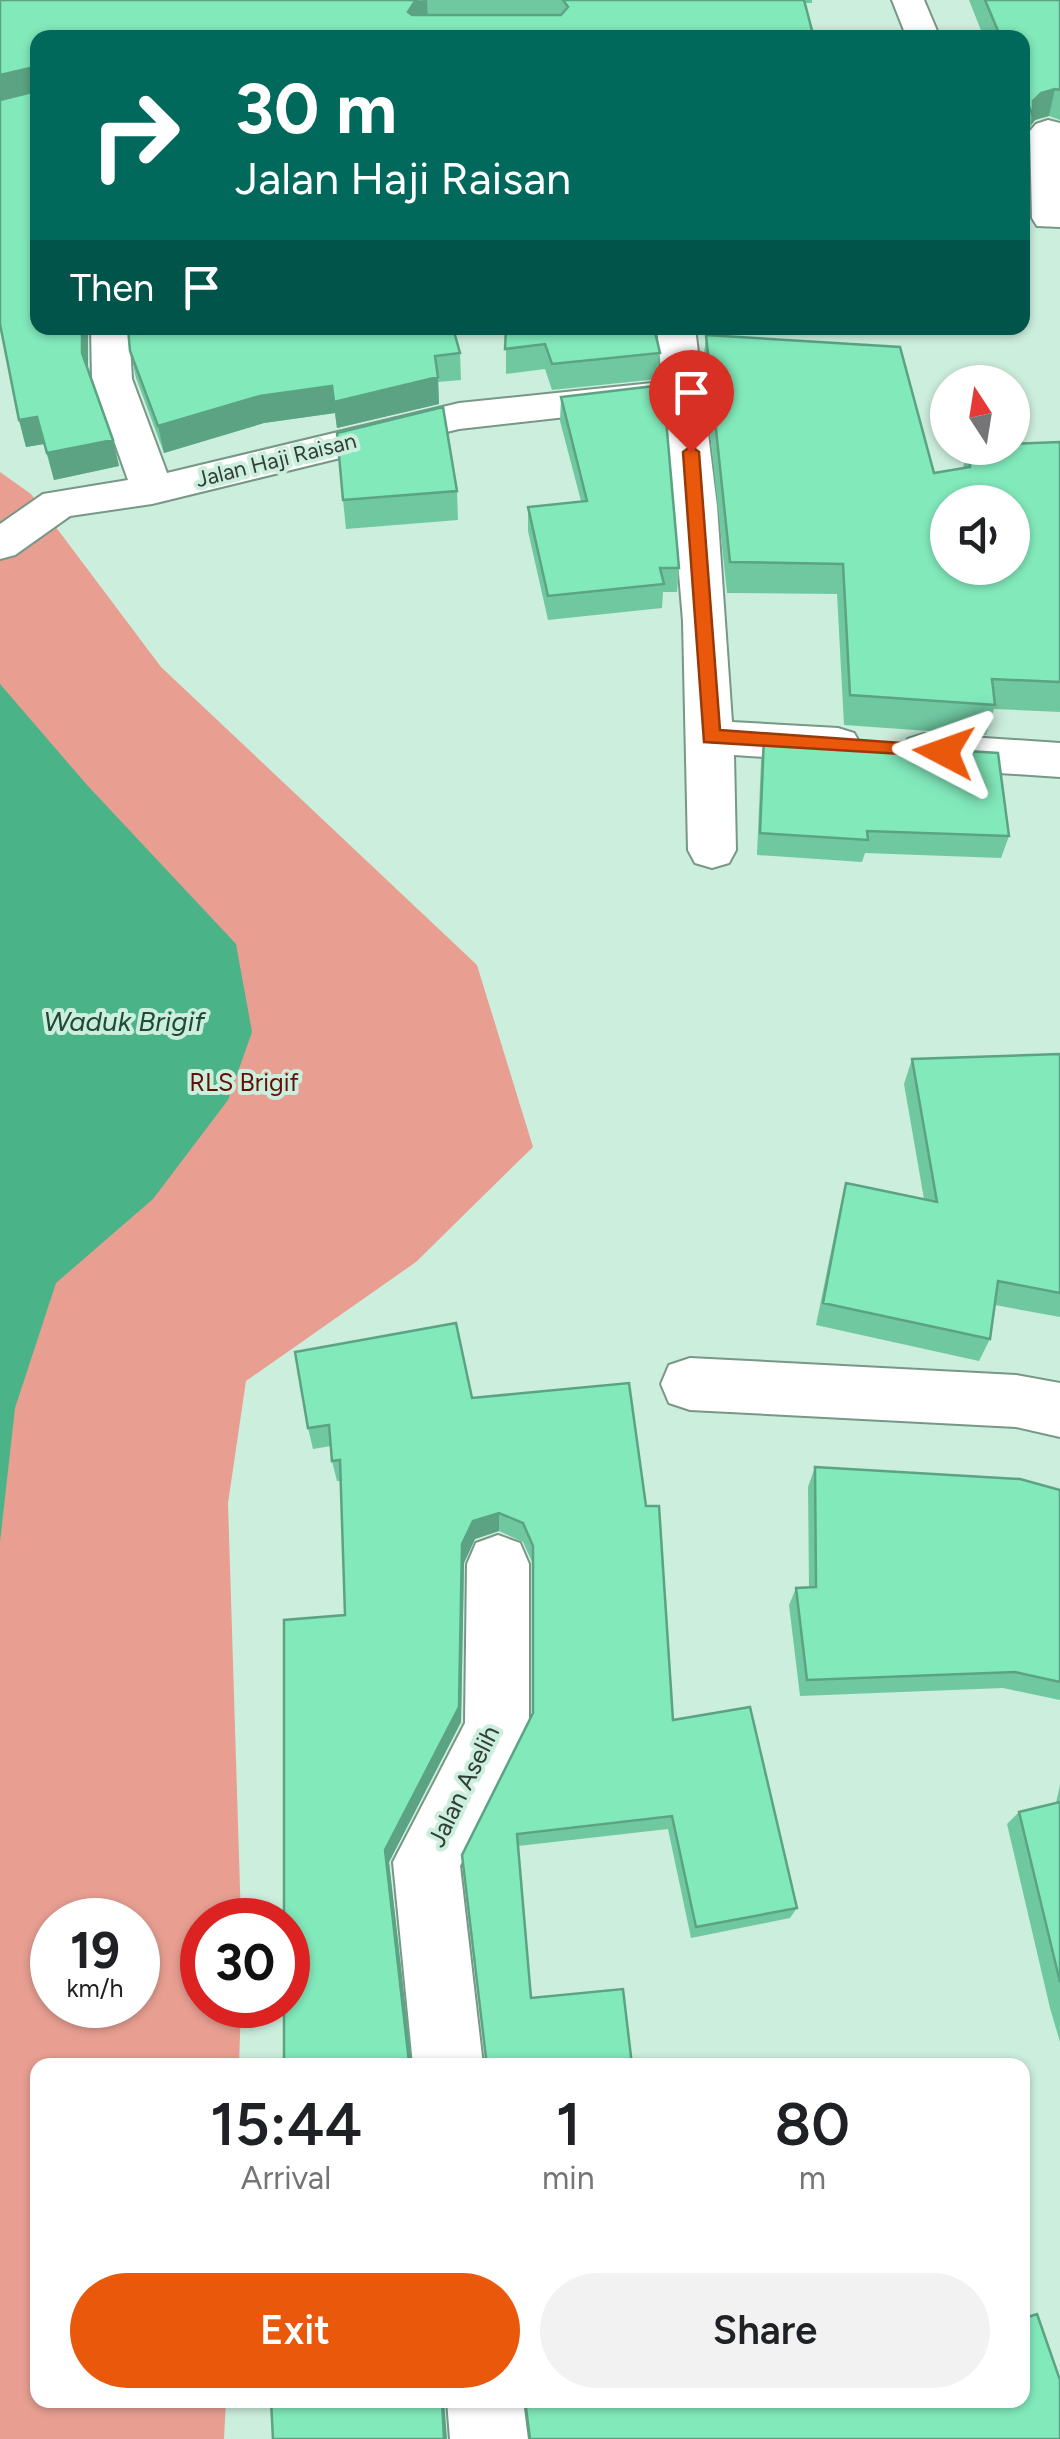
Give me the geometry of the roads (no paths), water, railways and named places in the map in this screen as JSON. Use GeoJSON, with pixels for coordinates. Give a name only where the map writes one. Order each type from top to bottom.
{"type":"FeatureCollection","features":[{"type":"Feature","properties":{"kind":"street"},"geometry":{"type":"LineString","coordinates":[[908,0],[921,30]]}},
{"type":"Feature","properties":{"kind":"street"},"geometry":{"type":"LineString","coordinates":[[1043,131],[1050,218]]}},
{"type":"Feature","properties":{"kind":"street"},"geometry":{"type":"LineString","coordinates":[[110,335],[112,379],[152,490]]}},
{"type":"Feature","properties":{"kind":"street"},"geometry":{"type":"LineString","coordinates":[[677,335],[691,452],[711,737],[712,850]]}},
{"type":"Feature","properties":{"kind":"street","name":"Jalan Haji Raisan"},"geometry":{"type":"LineString","coordinates":[[0,545],[58,504],[152,490],[459,416],[683,392]]}},
{"type":"Feature","properties":{"kind":"street"},"geometry":{"type":"LineString","coordinates":[[711,737],[1060,760]]}},
{"type":"Feature","properties":{"kind":"street"},"geometry":{"type":"LineString","coordinates":[[690,1384],[1016,1401],[1060,1410]]}},
{"type":"Feature","properties":{"kind":"street","name":"Jalan Aselih"},"geometry":{"type":"LineString","coordinates":[[447,2058],[426,1862],[496,1728],[498,1564]]}},
{"type":"Feature","properties":{"kind":"street"},"geometry":{"type":"LineString","coordinates":[[486,2408],[489,2439]]}},
{"type":"Feature","properties":{"kind":"water","name":"Waduk Brigif"},"geometry":{"type":"Polygon","coordinates":[[[0,684],[87,785],[236,944],[252,1032],[228,1100],[153,1199],[56,1283],[15,1408],[0,1542],[0,684]]]}},
{"type":"Feature","properties":{"kind":"park label","name":"RLS Brigif"},"geometry":{"type":"Point","coordinates":[244,1082]}}]}
